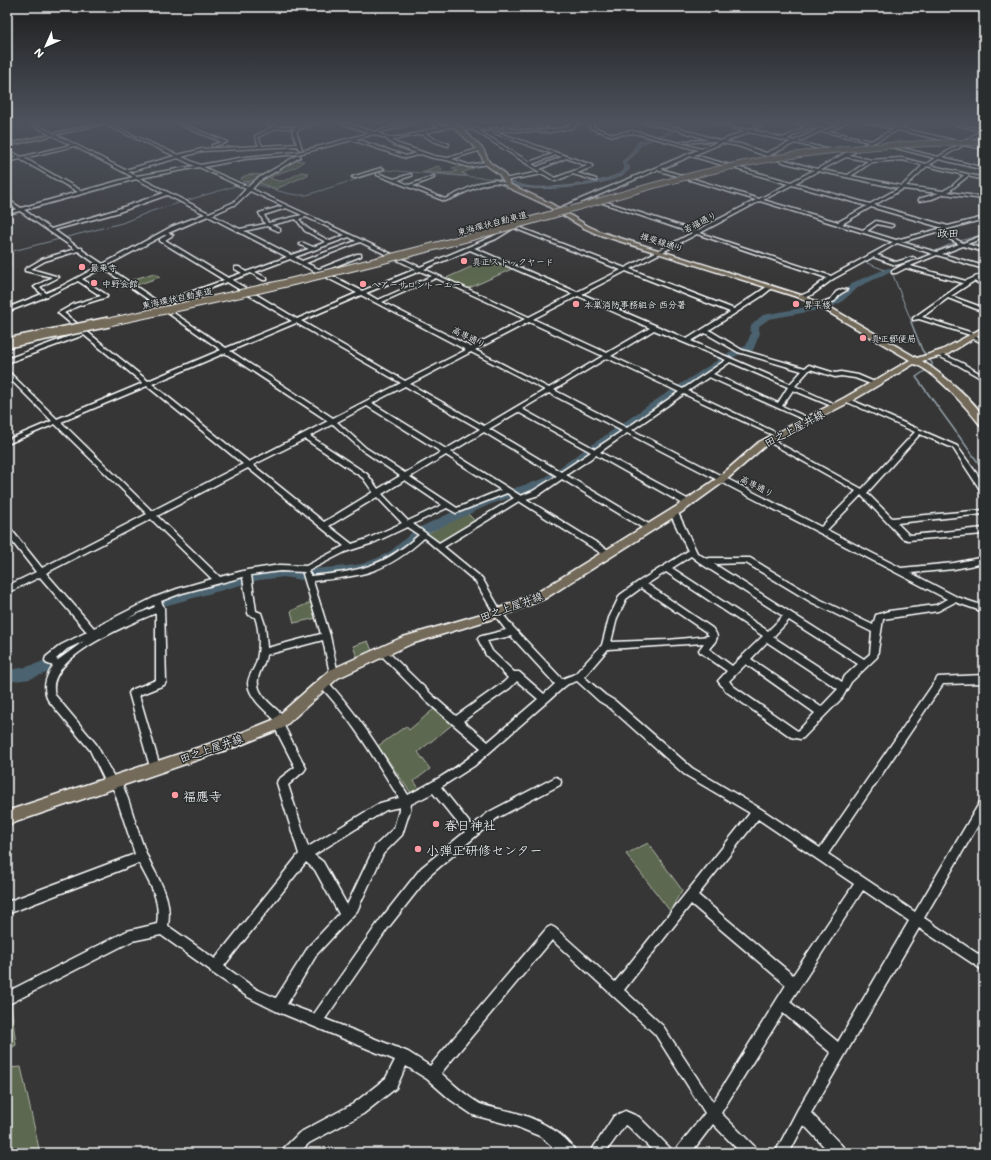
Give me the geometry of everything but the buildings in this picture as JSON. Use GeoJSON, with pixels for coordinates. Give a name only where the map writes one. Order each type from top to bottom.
{"type":"FeatureCollection","features":[{"type":"Feature","properties":{"kind":"highway","name":"東海環状自動車道"},"geometry":{"type":"LineString","coordinates":[[7,343],[179,307],[360,266],[495,232],[692,176]]}},
{"type":"Feature","properties":{"kind":"main road"},"geometry":{"type":"LineString","coordinates":[[502,176],[505,182]]}},
{"type":"Feature","properties":{"kind":"main road","name":"揖斐線通り"},"geometry":{"type":"LineString","coordinates":[[505,182],[592,230],[802,297],[822,306],[887,342],[922,358],[964,399],[984,424]]}},
{"type":"Feature","properties":{"kind":"main road","name":"田之上屋井線"},"geometry":{"type":"LineString","coordinates":[[7,818],[238,740],[280,722],[334,674],[407,640],[498,613],[542,595],[607,553],[674,513],[722,479],[762,444],[847,400],[906,365],[922,358],[951,349],[984,329]]}},
{"type":"Feature","properties":{"kind":"street"},"geometry":{"type":"LineString","coordinates":[[53,176],[83,193]]}},
{"type":"Feature","properties":{"kind":"street"},"geometry":{"type":"LineString","coordinates":[[7,213],[143,176]]}},
{"type":"Feature","properties":{"kind":"street"},"geometry":{"type":"LineString","coordinates":[[221,176],[529,319],[683,392],[773,438],[861,491],[905,536],[912,538],[984,531]]}},
{"type":"Feature","properties":{"kind":"street"},"geometry":{"type":"LineString","coordinates":[[7,310],[79,280],[190,220],[233,205],[258,180],[264,176]]}},
{"type":"Feature","properties":{"kind":"street"},"geometry":{"type":"LineString","coordinates":[[354,178],[360,176]]}},
{"type":"Feature","properties":{"kind":"street"},"geometry":{"type":"LineString","coordinates":[[384,176],[445,200],[479,184],[495,181],[505,182],[530,176]]}},
{"type":"Feature","properties":{"kind":"street"},"geometry":{"type":"LineString","coordinates":[[395,180],[407,176]]}},
{"type":"Feature","properties":{"kind":"street"},"geometry":{"type":"LineString","coordinates":[[549,176],[555,180],[565,176]]}},
{"type":"Feature","properties":{"kind":"street"},"geometry":{"type":"LineString","coordinates":[[583,176],[595,180]]}},
{"type":"Feature","properties":{"kind":"street"},"geometry":{"type":"LineString","coordinates":[[7,442],[494,238],[513,226],[558,210],[640,176]]}},
{"type":"Feature","properties":{"kind":"street"},"geometry":{"type":"LineString","coordinates":[[681,176],[941,253],[984,268]]}},
{"type":"Feature","properties":{"kind":"street"},"geometry":{"type":"LineString","coordinates":[[766,176],[949,228]]}},
{"type":"Feature","properties":{"kind":"street","name":"若福通り"},"geometry":{"type":"LineString","coordinates":[[7,590],[805,176]]}},
{"type":"Feature","properties":{"kind":"street"},"geometry":{"type":"LineString","coordinates":[[850,176],[893,186],[984,198]]}},
{"type":"Feature","properties":{"kind":"street"},"geometry":{"type":"LineString","coordinates":[[840,223],[903,187],[914,176]]}},
{"type":"Feature","properties":{"kind":"street"},"geometry":{"type":"LineString","coordinates":[[920,200],[932,199],[965,176]]}},
{"type":"Feature","properties":{"kind":"street"},"geometry":{"type":"LineString","coordinates":[[973,176],[983,178]]}},
{"type":"Feature","properties":{"kind":"street","name":"高専通り"},"geometry":{"type":"LineString","coordinates":[[138,177],[954,599],[984,609]]}},
{"type":"Feature","properties":{"kind":"street"},"geometry":{"type":"LineString","coordinates":[[410,186],[433,177]]}},
{"type":"Feature","properties":{"kind":"street"},"geometry":{"type":"LineString","coordinates":[[51,230],[114,212],[168,193]]}},
{"type":"Feature","properties":{"kind":"street"},"geometry":{"type":"LineString","coordinates":[[591,197],[831,278]]}},
{"type":"Feature","properties":{"kind":"street"},"geometry":{"type":"LineString","coordinates":[[7,200],[226,351],[333,421],[364,449],[456,511],[506,491]]}},
{"type":"Feature","properties":{"kind":"street"},"geometry":{"type":"LineString","coordinates":[[278,230],[267,224],[261,214],[285,207]]}},
{"type":"Feature","properties":{"kind":"street"},"geometry":{"type":"LineString","coordinates":[[241,230],[305,216]]}},
{"type":"Feature","properties":{"kind":"street"},"geometry":{"type":"LineString","coordinates":[[297,218],[298,221],[310,232],[331,243]]}},
{"type":"Feature","properties":{"kind":"street"},"geometry":{"type":"LineString","coordinates":[[802,297],[831,278],[898,241],[984,218]]}},
{"type":"Feature","properties":{"kind":"street"},"geometry":{"type":"LineString","coordinates":[[864,231],[876,222],[891,226]]}},
{"type":"Feature","properties":{"kind":"street"},"geometry":{"type":"LineString","coordinates":[[513,226],[733,311]]}},
{"type":"Feature","properties":{"kind":"street"},"geometry":{"type":"LineString","coordinates":[[937,231],[962,244],[984,251]]}},
{"type":"Feature","properties":{"kind":"street"},"geometry":{"type":"LineString","coordinates":[[164,233],[171,234],[162,240],[297,321],[484,429],[649,528]]}},
{"type":"Feature","properties":{"kind":"street"},"geometry":{"type":"LineString","coordinates":[[160,305],[348,236]]}},
{"type":"Feature","properties":{"kind":"street"},"geometry":{"type":"LineString","coordinates":[[904,264],[941,253],[984,236]]}},
{"type":"Feature","properties":{"kind":"street"},"geometry":{"type":"LineString","coordinates":[[303,262],[359,241]]}},
{"type":"Feature","properties":{"kind":"street"},"geometry":{"type":"LineString","coordinates":[[302,244],[313,249]]}},
{"type":"Feature","properties":{"kind":"street"},"geometry":{"type":"LineString","coordinates":[[470,248],[655,326],[836,406]]}},
{"type":"Feature","properties":{"kind":"street"},"geometry":{"type":"LineString","coordinates":[[46,295],[37,287],[57,277],[27,270],[34,265],[80,249]]}},
{"type":"Feature","properties":{"kind":"street"},"geometry":{"type":"LineString","coordinates":[[894,272],[904,264],[932,251]]}},
{"type":"Feature","properties":{"kind":"street"},"geometry":{"type":"LineString","coordinates":[[878,253],[896,264],[904,264],[968,283]]}},
{"type":"Feature","properties":{"kind":"street"},"geometry":{"type":"LineString","coordinates":[[319,271],[360,255]]}},
{"type":"Feature","properties":{"kind":"street"},"geometry":{"type":"LineString","coordinates":[[237,268],[246,274]]}},
{"type":"Feature","properties":{"kind":"street"},"geometry":{"type":"LineString","coordinates":[[252,272],[265,279]]}},
{"type":"Feature","properties":{"kind":"street"},"geometry":{"type":"LineString","coordinates":[[395,272],[404,276]]}},
{"type":"Feature","properties":{"kind":"street"},"geometry":{"type":"LineString","coordinates":[[984,274],[974,279],[917,318],[973,336],[984,342]]}},
{"type":"Feature","properties":{"kind":"street"},"geometry":{"type":"LineString","coordinates":[[378,302],[436,276]]}},
{"type":"Feature","properties":{"kind":"street"},"geometry":{"type":"LineString","coordinates":[[974,279],[984,284]]}},
{"type":"Feature","properties":{"kind":"street"},"geometry":{"type":"LineString","coordinates":[[79,280],[105,296],[76,305],[61,313],[350,547]]}},
{"type":"Feature","properties":{"kind":"street"},"geometry":{"type":"LineString","coordinates":[[688,341],[770,287]]}},
{"type":"Feature","properties":{"kind":"street"},"geometry":{"type":"LineString","coordinates":[[822,306],[833,300],[838,293],[844,290]]}},
{"type":"Feature","properties":{"kind":"street"},"geometry":{"type":"LineString","coordinates":[[949,297],[984,310]]}},
{"type":"Feature","properties":{"kind":"street"},"geometry":{"type":"LineString","coordinates":[[324,525],[655,326]]}},
{"type":"Feature","properties":{"kind":"street"},"geometry":{"type":"LineString","coordinates":[[704,330],[744,353],[757,355],[776,361],[788,362],[806,370]]}},
{"type":"Feature","properties":{"kind":"street"},"geometry":{"type":"LineString","coordinates":[[7,361],[84,333]]}},
{"type":"Feature","properties":{"kind":"street"},"geometry":{"type":"LineString","coordinates":[[938,354],[984,378]]}},
{"type":"Feature","properties":{"kind":"street"},"geometry":{"type":"LineString","coordinates":[[438,546],[515,500],[536,493],[563,476],[626,429],[683,392],[728,359]]}},
{"type":"Feature","properties":{"kind":"street"},"geometry":{"type":"LineString","coordinates":[[779,406],[792,386],[806,370],[811,367],[835,375],[841,374],[856,376],[876,384]]}},
{"type":"Feature","properties":{"kind":"street"},"geometry":{"type":"LineString","coordinates":[[976,374],[984,371]]}},
{"type":"Feature","properties":{"kind":"street"},"geometry":{"type":"LineString","coordinates":[[7,373],[153,514],[218,580]]}},
{"type":"Feature","properties":{"kind":"street"},"geometry":{"type":"LineString","coordinates":[[708,374],[809,420]]}},
{"type":"Feature","properties":{"kind":"street"},"geometry":{"type":"LineString","coordinates":[[847,400],[955,447],[984,489]]}},
{"type":"Feature","properties":{"kind":"street"},"geometry":{"type":"LineString","coordinates":[[367,403],[515,497],[520,498],[607,553]]}},
{"type":"Feature","properties":{"kind":"street"},"geometry":{"type":"LineString","coordinates":[[517,409],[688,503]]}},
{"type":"Feature","properties":{"kind":"street"},"geometry":{"type":"LineString","coordinates":[[822,530],[861,491],[864,491],[872,483],[920,431]]}},
{"type":"Feature","properties":{"kind":"street"},"geometry":{"type":"LineString","coordinates":[[305,436],[365,476],[377,494],[407,524],[438,546],[479,580],[498,613],[512,632],[561,684]]}},
{"type":"Feature","properties":{"kind":"street"},"geometry":{"type":"LineString","coordinates":[[162,929],[165,915],[162,895],[142,857],[118,787],[111,782],[93,748],[48,692],[51,675],[55,664],[81,647],[132,620],[180,591],[247,573],[280,568],[307,569],[342,550],[370,541],[447,505]]}},
{"type":"Feature","properties":{"kind":"street"},"geometry":{"type":"LineString","coordinates":[[891,521],[984,512]]}},
{"type":"Feature","properties":{"kind":"street"},"geometry":{"type":"LineString","coordinates":[[674,513],[692,552],[706,563],[865,664]]}},
{"type":"Feature","properties":{"kind":"street"},"geometry":{"type":"LineString","coordinates":[[7,530],[41,573],[92,632]]}},
{"type":"Feature","properties":{"kind":"street"},"geometry":{"type":"LineString","coordinates":[[308,579],[358,573],[385,563],[399,555],[421,533]]}},
{"type":"Feature","properties":{"kind":"street"},"geometry":{"type":"LineString","coordinates":[[215,968],[306,854],[384,806],[406,801],[471,764],[561,684],[565,681],[578,677],[598,656],[606,646],[613,618],[623,597],[692,552]]}},
{"type":"Feature","properties":{"kind":"street"},"geometry":{"type":"LineString","coordinates":[[706,563],[710,560],[747,560],[814,600],[876,630]]}},
{"type":"Feature","properties":{"kind":"street"},"geometry":{"type":"LineString","coordinates":[[900,571],[954,566],[984,560]]}},
{"type":"Feature","properties":{"kind":"street"},"geometry":{"type":"LineString","coordinates":[[307,569],[308,579],[326,636],[334,674]]}},
{"type":"Feature","properties":{"kind":"street"},"geometry":{"type":"LineString","coordinates":[[667,569],[844,688]]}},
{"type":"Feature","properties":{"kind":"street"},"geometry":{"type":"LineString","coordinates":[[247,573],[252,613],[258,615],[261,619],[260,664],[253,678],[253,687],[257,695],[280,722],[301,768],[282,783],[306,854],[319,866],[346,915]]}},
{"type":"Feature","properties":{"kind":"street"},"geometry":{"type":"LineString","coordinates":[[641,584],[709,630],[713,635],[712,639],[703,650],[733,671]]}},
{"type":"Feature","properties":{"kind":"street"},"geometry":{"type":"LineString","coordinates":[[789,615],[723,681],[730,689],[794,734],[800,735],[839,695],[848,679],[874,655],[876,630],[879,617],[884,615],[938,608],[954,599]]}},
{"type":"Feature","properties":{"kind":"street"},"geometry":{"type":"LineString","coordinates":[[55,664],[49,660],[64,647],[92,632],[158,604]]}},
{"type":"Feature","properties":{"kind":"street"},"geometry":{"type":"LineString","coordinates":[[155,767],[134,693],[161,682],[158,604]]}},
{"type":"Feature","properties":{"kind":"street"},"geometry":{"type":"LineString","coordinates":[[512,632],[482,640],[489,653],[514,678]]}},
{"type":"Feature","properties":{"kind":"street"},"geometry":{"type":"LineString","coordinates":[[261,653],[326,636]]}},
{"type":"Feature","properties":{"kind":"street"},"geometry":{"type":"LineString","coordinates":[[606,646],[647,642],[668,643],[712,639]]}},
{"type":"Feature","properties":{"kind":"street"},"geometry":{"type":"LineString","coordinates":[[382,652],[429,698],[488,748]]}},
{"type":"Feature","properties":{"kind":"street"},"geometry":{"type":"LineString","coordinates":[[745,659],[822,713]]}},
{"type":"Feature","properties":{"kind":"street"},"geometry":{"type":"LineString","coordinates":[[456,721],[507,685],[516,675],[544,698]]}},
{"type":"Feature","properties":{"kind":"street"},"geometry":{"type":"LineString","coordinates":[[578,677],[602,698],[612,704],[688,771],[757,812],[984,965]]}},
{"type":"Feature","properties":{"kind":"street"},"geometry":{"type":"LineString","coordinates":[[821,854],[941,680],[984,679]]}},
{"type":"Feature","properties":{"kind":"street"},"geometry":{"type":"LineString","coordinates":[[278,1006],[313,950],[353,908],[380,850],[398,831],[405,810],[406,801],[368,738],[342,702],[324,684]]}},
{"type":"Feature","properties":{"kind":"street"},"geometry":{"type":"LineString","coordinates":[[316,1022],[384,924],[425,872],[492,815],[556,782]]}},
{"type":"Feature","properties":{"kind":"street"},"geometry":{"type":"LineString","coordinates":[[434,786],[471,832]]}},
{"type":"Feature","properties":{"kind":"street"},"geometry":{"type":"LineString","coordinates":[[782,1153],[803,1114],[984,806]]}},
{"type":"Feature","properties":{"kind":"street"},"geometry":{"type":"LineString","coordinates":[[615,991],[757,812]]}},
{"type":"Feature","properties":{"kind":"street"},"geometry":{"type":"LineString","coordinates":[[7,908],[142,857]]}},
{"type":"Feature","properties":{"kind":"street"},"geometry":{"type":"LineString","coordinates":[[682,1153],[712,1114],[794,984],[862,882]]}},
{"type":"Feature","properties":{"kind":"street"},"geometry":{"type":"LineString","coordinates":[[690,895],[794,984]]}},
{"type":"Feature","properties":{"kind":"street"},"geometry":{"type":"LineString","coordinates":[[7,999],[131,935],[162,929],[252,993],[278,1006],[403,1057],[432,1074],[456,1095],[478,1110],[515,1119],[547,1132],[569,1153]]}},
{"type":"Feature","properties":{"kind":"street"},"geometry":{"type":"LineString","coordinates":[[432,1074],[551,932],[659,1030],[712,1114],[751,1153]]}},
{"type":"Feature","properties":{"kind":"street"},"geometry":{"type":"LineString","coordinates":[[782,1004],[840,1052]]}},
{"type":"Feature","properties":{"kind":"street"},"geometry":{"type":"LineString","coordinates":[[289,1153],[304,1138],[358,1109],[391,1083],[403,1057]]}},
{"type":"Feature","properties":{"kind":"street"},"geometry":{"type":"LineString","coordinates":[[803,1114],[839,1153]]}},
{"type":"Feature","properties":{"kind":"street"},"geometry":{"type":"LineString","coordinates":[[597,1153],[619,1121],[625,1118],[634,1122],[665,1153]]}},
{"type":"Feature","properties":{"kind":"green space"},"geometry":{"type":"Polygon","coordinates":[[[245,176],[272,176],[270,178],[283,181],[293,176],[305,176],[276,189],[254,181],[243,182],[241,178],[245,176]]]}},
{"type":"Feature","properties":{"kind":"green space"},"geometry":{"type":"Polygon","coordinates":[[[491,258],[514,268],[467,289],[444,279],[491,258]]]}},
{"type":"Feature","properties":{"kind":"green space"},"geometry":{"type":"Polygon","coordinates":[[[154,273],[160,277],[134,286],[128,281],[154,273]]]}},
{"type":"Feature","properties":{"kind":"green space"},"geometry":{"type":"Polygon","coordinates":[[[467,513],[476,522],[438,544],[426,534],[467,513]]]}},
{"type":"Feature","properties":{"kind":"green space"},"geometry":{"type":"Polygon","coordinates":[[[311,602],[317,618],[294,623],[291,611],[311,602]]]}},
{"type":"Feature","properties":{"kind":"green space"},"geometry":{"type":"Polygon","coordinates":[[[368,641],[373,653],[358,660],[353,646],[368,641]]]}},
{"type":"Feature","properties":{"kind":"green space"},"geometry":{"type":"Polygon","coordinates":[[[434,709],[453,724],[418,752],[430,769],[414,781],[419,788],[411,793],[378,746],[406,726],[409,730],[434,709]]]}},
{"type":"Feature","properties":{"kind":"green space"},"geometry":{"type":"Polygon","coordinates":[[[648,843],[682,890],[670,911],[626,854],[648,843]]]}},
{"type":"Feature","properties":{"kind":"green space"},"geometry":{"type":"Polygon","coordinates":[[[11,1005],[16,1045],[7,1051],[7,1007],[11,1005]]]}},
{"type":"Feature","properties":{"kind":"green space"},"geometry":{"type":"Polygon","coordinates":[[[21,1067],[40,1153],[7,1153],[7,1068],[21,1067]]]}},
{"type":"Feature","properties":{"kind":"water"},"geometry":{"type":"Polygon","coordinates":[[[619,176],[583,186],[552,188],[530,188],[517,186],[509,184],[508,181],[532,187],[553,187],[595,182],[619,176]]]}},
{"type":"Feature","properties":{"kind":"waterway"},"geometry":{"type":"LineString","coordinates":[[7,273],[11,265],[9,252],[122,223],[152,211],[245,183],[291,194],[307,195],[366,176]]}},
{"type":"Feature","properties":{"kind":"waterway"},"geometry":{"type":"LineString","coordinates":[[462,176],[498,179],[504,181]]}},
{"type":"Feature","properties":{"kind":"waterway"},"geometry":{"type":"LineString","coordinates":[[940,231],[976,221]]}},
{"type":"Feature","properties":{"kind":"waterway"},"geometry":{"type":"LineString","coordinates":[[925,235],[937,232]]}},
{"type":"Feature","properties":{"kind":"waterway"},"geometry":{"type":"LineString","coordinates":[[912,323],[891,270],[956,242],[984,234]]}},
{"type":"Feature","properties":{"kind":"waterway"},"geometry":{"type":"LineString","coordinates":[[867,260],[867,263],[885,270]]}},
{"type":"Feature","properties":{"kind":"waterway"},"geometry":{"type":"LineString","coordinates":[[146,606],[259,575],[284,572],[302,575],[347,571],[364,568],[384,560],[395,554],[420,532],[487,501],[547,482],[657,404],[733,354],[750,348],[756,333],[754,331],[755,325],[766,317],[826,306],[837,301],[857,284],[891,270]]}},
{"type":"Feature","properties":{"kind":"waterway"},"geometry":{"type":"LineString","coordinates":[[911,322],[922,350],[932,363],[932,366],[916,377],[980,465]]}},
{"type":"Feature","properties":{"kind":"waterway"},"geometry":{"type":"LineString","coordinates":[[979,464],[984,471]]}},
{"type":"Feature","properties":{"kind":"waterway"},"geometry":{"type":"LineString","coordinates":[[7,676],[30,673],[47,667],[94,635]]}},
{"type":"Feature","properties":{"kind":"place","name":"真正ストックヤード"},"geometry":{"type":"Point","coordinates":[464,261]}},
{"type":"Feature","properties":{"kind":"place","name":"最乗寺"},"geometry":{"type":"Point","coordinates":[82,267]}},
{"type":"Feature","properties":{"kind":"place","name":"中野会館"},"geometry":{"type":"Point","coordinates":[94,283]}},
{"type":"Feature","properties":{"kind":"place","name":"ヘアーサロントーエー"},"geometry":{"type":"Point","coordinates":[363,284]}},
{"type":"Feature","properties":{"kind":"place","name":"本巣消防事務組合 西分署"},"geometry":{"type":"Point","coordinates":[576,304]}},
{"type":"Feature","properties":{"kind":"place","name":"昇平楼"},"geometry":{"type":"Point","coordinates":[796,304]}},
{"type":"Feature","properties":{"kind":"place","name":"真正郵便局"},"geometry":{"type":"Point","coordinates":[863,338]}},
{"type":"Feature","properties":{"kind":"place","name":"福應寺"},"geometry":{"type":"Point","coordinates":[175,795]}},
{"type":"Feature","properties":{"kind":"place","name":"春日神社"},"geometry":{"type":"Point","coordinates":[436,824]}},
{"type":"Feature","properties":{"kind":"place","name":"小弾正研修センター"},"geometry":{"type":"Point","coordinates":[418,849]}},
{"type":"Feature","properties":{"kind":"district","name":"政田"},"geometry":{"type":"Point","coordinates":[948,232]}}]}
